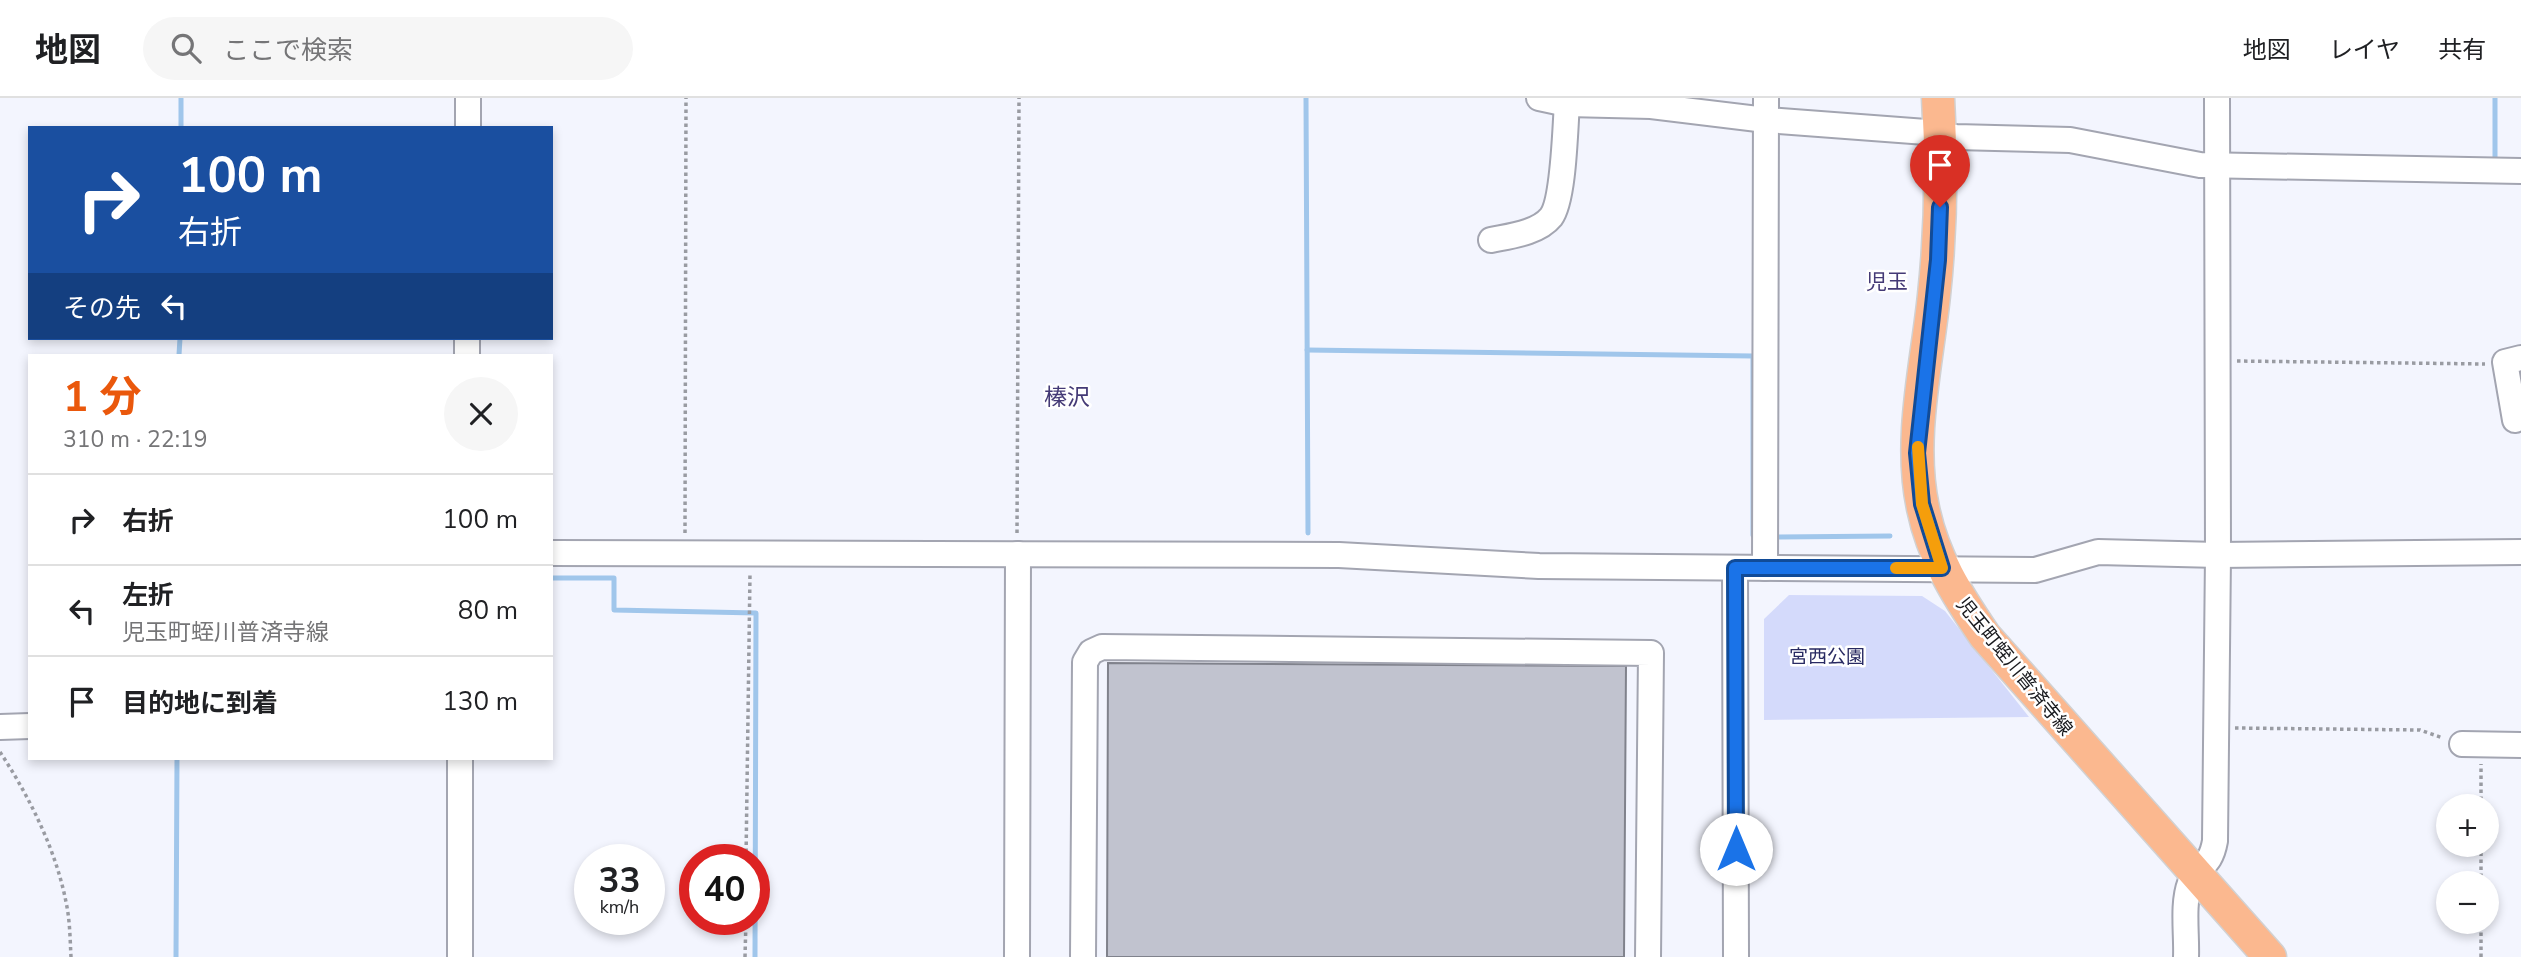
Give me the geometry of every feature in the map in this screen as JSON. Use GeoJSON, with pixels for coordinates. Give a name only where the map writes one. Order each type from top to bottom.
{"type":"FeatureCollection","features":[{"type":"Feature","properties":{"kind":"main road","name":"児玉町蛭川普済寺線"},"geometry":{"type":"LineString","coordinates":[[1938,98],[1941,135],[1938,260],[1917,453],[1922,504],[1942,568],[1954,592],[1985,636],[2270,957]]}},
{"type":"Feature","properties":{"kind":"street"},"geometry":{"type":"LineString","coordinates":[[468,98],[468,126]]}},
{"type":"Feature","properties":{"kind":"street"},"geometry":{"type":"LineString","coordinates":[[1539,98],[1567,104],[1766,109],[1941,135],[2070,140],[2200,165],[2521,171]]}},
{"type":"Feature","properties":{"kind":"street"},"geometry":{"type":"LineString","coordinates":[[2186,957],[2188,887],[2196,873],[2207,865],[2212,857],[2215,841],[2219,360],[2217,98]]}},
{"type":"Feature","properties":{"kind":"street"},"geometry":{"type":"LineString","coordinates":[[1491,240],[1535,228],[1551,217],[1558,195],[1567,104]]}},
{"type":"Feature","properties":{"kind":"street"},"geometry":{"type":"LineString","coordinates":[[1765,568],[1766,109]]}},
{"type":"Feature","properties":{"kind":"street"},"geometry":{"type":"LineString","coordinates":[[2513,360],[2515,420]]}},
{"type":"Feature","properties":{"kind":"street"},"geometry":{"type":"LineString","coordinates":[[553,553],[1339,555],[1539,566],[2035,570],[2098,552],[2218,555],[2521,552]]}},
{"type":"Feature","properties":{"kind":"street"},"geometry":{"type":"LineString","coordinates":[[1017,957],[1018,554]]}},
{"type":"Feature","properties":{"kind":"street"},"geometry":{"type":"LineString","coordinates":[[1735,568],[1736,957]]}},
{"type":"Feature","properties":{"kind":"street"},"geometry":{"type":"LineString","coordinates":[[1083,957],[1085,663],[1091,652],[1102,647],[1651,653],[1648,957]]}},
{"type":"Feature","properties":{"kind":"street"},"geometry":{"type":"LineString","coordinates":[[0,727],[28,726]]}},
{"type":"Feature","properties":{"kind":"street"},"geometry":{"type":"LineString","coordinates":[[2471,744],[2521,745]]}},
{"type":"Feature","properties":{"kind":"street"},"geometry":{"type":"LineString","coordinates":[[460,760],[460,957]]}},
{"type":"Feature","properties":{"kind":"path"},"geometry":{"type":"LineString","coordinates":[[685,553],[686,98]]}},
{"type":"Feature","properties":{"kind":"path"},"geometry":{"type":"LineString","coordinates":[[1018,554],[1019,98]]}},
{"type":"Feature","properties":{"kind":"path"},"geometry":{"type":"LineString","coordinates":[[2219,360],[2513,360]]}},
{"type":"Feature","properties":{"kind":"path"},"geometry":{"type":"LineString","coordinates":[[746,844],[750,554]]}},
{"type":"Feature","properties":{"kind":"path"},"geometry":{"type":"LineString","coordinates":[[2216,728],[2420,730],[2471,744],[2479,794]]}},
{"type":"Feature","properties":{"kind":"path"},"geometry":{"type":"LineString","coordinates":[[0,752],[36,819],[60,877],[67,905],[71,957]]}},
{"type":"Feature","properties":{"kind":"path"},"geometry":{"type":"LineString","coordinates":[[2481,934],[2481,957]]}},
{"type":"Feature","properties":{"kind":"path"},"geometry":{"type":"LineString","coordinates":[[745,957],[746,935]]}},
{"type":"Feature","properties":{"kind":"green space","name":"宮西公園"},"geometry":{"type":"Polygon","coordinates":[[[1789,595],[1922,596],[1945,611],[2029,717],[1764,720],[1764,619],[1789,595]]]}},
{"type":"Feature","properties":{"kind":"building"},"geometry":{"type":"Polygon","coordinates":[[[1108,663],[1626,666],[1624,957],[1107,957],[1108,663]]]}},
{"type":"Feature","properties":{"kind":"waterway"},"geometry":{"type":"LineString","coordinates":[[181,98],[181,126]]}},
{"type":"Feature","properties":{"kind":"waterway"},"geometry":{"type":"LineString","coordinates":[[1306,98],[1308,533]]}},
{"type":"Feature","properties":{"kind":"waterway"},"geometry":{"type":"LineString","coordinates":[[2495,98],[2495,160]]}},
{"type":"Feature","properties":{"kind":"waterway"},"geometry":{"type":"LineString","coordinates":[[179,354],[180,340]]}},
{"type":"Feature","properties":{"kind":"waterway"},"geometry":{"type":"LineString","coordinates":[[1307,350],[1753,356],[1753,535]]}},
{"type":"Feature","properties":{"kind":"waterway"},"geometry":{"type":"LineString","coordinates":[[1779,537],[1890,536]]}},
{"type":"Feature","properties":{"kind":"waterway"},"geometry":{"type":"LineString","coordinates":[[553,578],[614,578],[614,610],[756,613],[755,957]]}},
{"type":"Feature","properties":{"kind":"waterway"},"geometry":{"type":"LineString","coordinates":[[176,957],[177,760]]}},
{"type":"Feature","properties":{"kind":"slow traffic"},"geometry":{"type":"LineString","coordinates":[[1896,568],[1942,568],[1922,504],[1918,447]]}},
{"type":"Feature","properties":{"kind":"district","name":"児玉"},"geometry":{"type":"Point","coordinates":[1887,282]}},
{"type":"Feature","properties":{"kind":"district","name":"榛沢"},"geometry":{"type":"Point","coordinates":[1067,397]}},
{"type":"Feature","properties":{"kind":"route"},"geometry":{"type":"LineString","coordinates":[[1736,849],[1735,568],[1942,568],[1927,527],[1917,453],[1938,260],[1940,207]]}}]}
